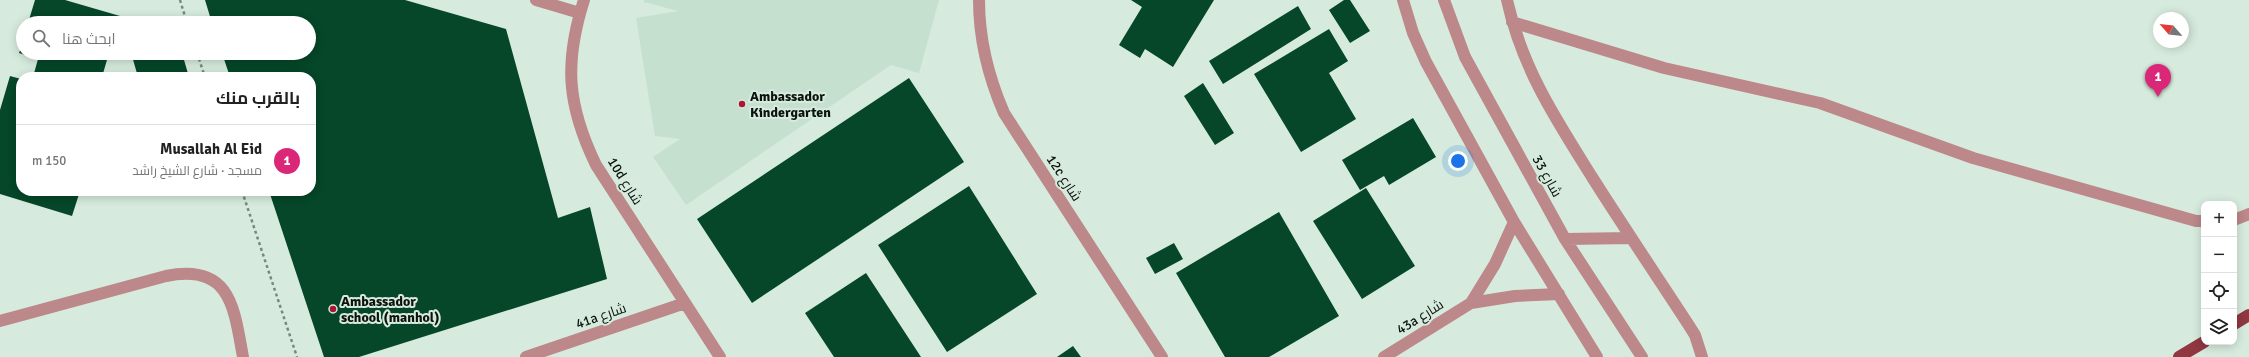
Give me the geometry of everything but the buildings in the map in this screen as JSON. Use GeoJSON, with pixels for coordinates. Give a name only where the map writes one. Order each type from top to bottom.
{"type":"FeatureCollection","features":[{"type":"Feature","properties":{"kind":"main road"},"geometry":{"type":"LineString","coordinates":[[2237,322],[2249,315]]}},
{"type":"Feature","properties":{"kind":"main road"},"geometry":{"type":"LineString","coordinates":[[2179,357],[2201,344]]}},
{"type":"Feature","properties":{"kind":"street"},"geometry":{"type":"LineString","coordinates":[[536,0],[580,13]]}},
{"type":"Feature","properties":{"kind":"street","name":"10d شارع"},"geometry":{"type":"LineString","coordinates":[[584,0],[574,37],[570,63],[571,83],[576,116],[585,141],[596,165],[720,357]]}},
{"type":"Feature","properties":{"kind":"street","name":"12c شارع"},"geometry":{"type":"LineString","coordinates":[[979,0],[979,24],[984,55],[992,85],[1004,113],[1162,357]]}},
{"type":"Feature","properties":{"kind":"street"},"geometry":{"type":"LineString","coordinates":[[1403,0],[1426,62],[1514,222],[1597,357]]}},
{"type":"Feature","properties":{"kind":"street","name":"شارع 33"},"geometry":{"type":"LineString","coordinates":[[1444,0],[1465,57],[1565,239],[1642,357]]}},
{"type":"Feature","properties":{"kind":"street"},"geometry":{"type":"LineString","coordinates":[[1507,0],[1512,22],[1536,86],[1631,238],[1695,335],[1702,357]]}},
{"type":"Feature","properties":{"kind":"street"},"geometry":{"type":"LineString","coordinates":[[1512,22],[1664,68],[1820,103],[1973,158],[2196,221],[2201,221]]}},
{"type":"Feature","properties":{"kind":"street"},"geometry":{"type":"LineString","coordinates":[[2237,219],[2249,214]]}},
{"type":"Feature","properties":{"kind":"street","name":"43a شارع"},"geometry":{"type":"LineString","coordinates":[[1471,304],[1495,264],[1514,222]]}},
{"type":"Feature","properties":{"kind":"street"},"geometry":{"type":"LineString","coordinates":[[1565,239],[1631,238]]}},
{"type":"Feature","properties":{"kind":"street"},"geometry":{"type":"LineString","coordinates":[[0,321],[182,272],[198,274],[213,281],[225,292],[233,306],[243,357]]}},
{"type":"Feature","properties":{"kind":"street","name":"43a شارع"},"geometry":{"type":"LineString","coordinates":[[1384,357],[1471,304],[1515,296],[1559,294]]}},
{"type":"Feature","properties":{"kind":"street","name":"41a شارع"},"geometry":{"type":"LineString","coordinates":[[526,357],[685,303]]}},
{"type":"Feature","properties":{"kind":"path"},"geometry":{"type":"LineString","coordinates":[[180,0],[185,16]]}},
{"type":"Feature","properties":{"kind":"path"},"geometry":{"type":"LineString","coordinates":[[199,60],[203,72]]}},
{"type":"Feature","properties":{"kind":"path"},"geometry":{"type":"LineString","coordinates":[[244,196],[297,357]]}},
{"type":"Feature","properties":{"kind":"shaded area","name":"Ambassador Kindergarten"},"geometry":{"type":"Polygon","coordinates":[[[644,0],[939,0],[919,73],[891,65],[686,205],[653,157],[680,139],[655,136],[636,18],[678,11],[644,2],[644,0]]]}},
{"type":"Feature","properties":{"kind":"place","name":"Musallah Al Eid"},"geometry":{"type":"Point","coordinates":[2158,97]}},
{"type":"Feature","properties":{"kind":"place","name":"Ambassador Kindergarten"},"geometry":{"type":"Point","coordinates":[742,104]}},
{"type":"Feature","properties":{"kind":"place","name":"Ambassador school (manhol)"},"geometry":{"type":"Point","coordinates":[333,309]}}]}
